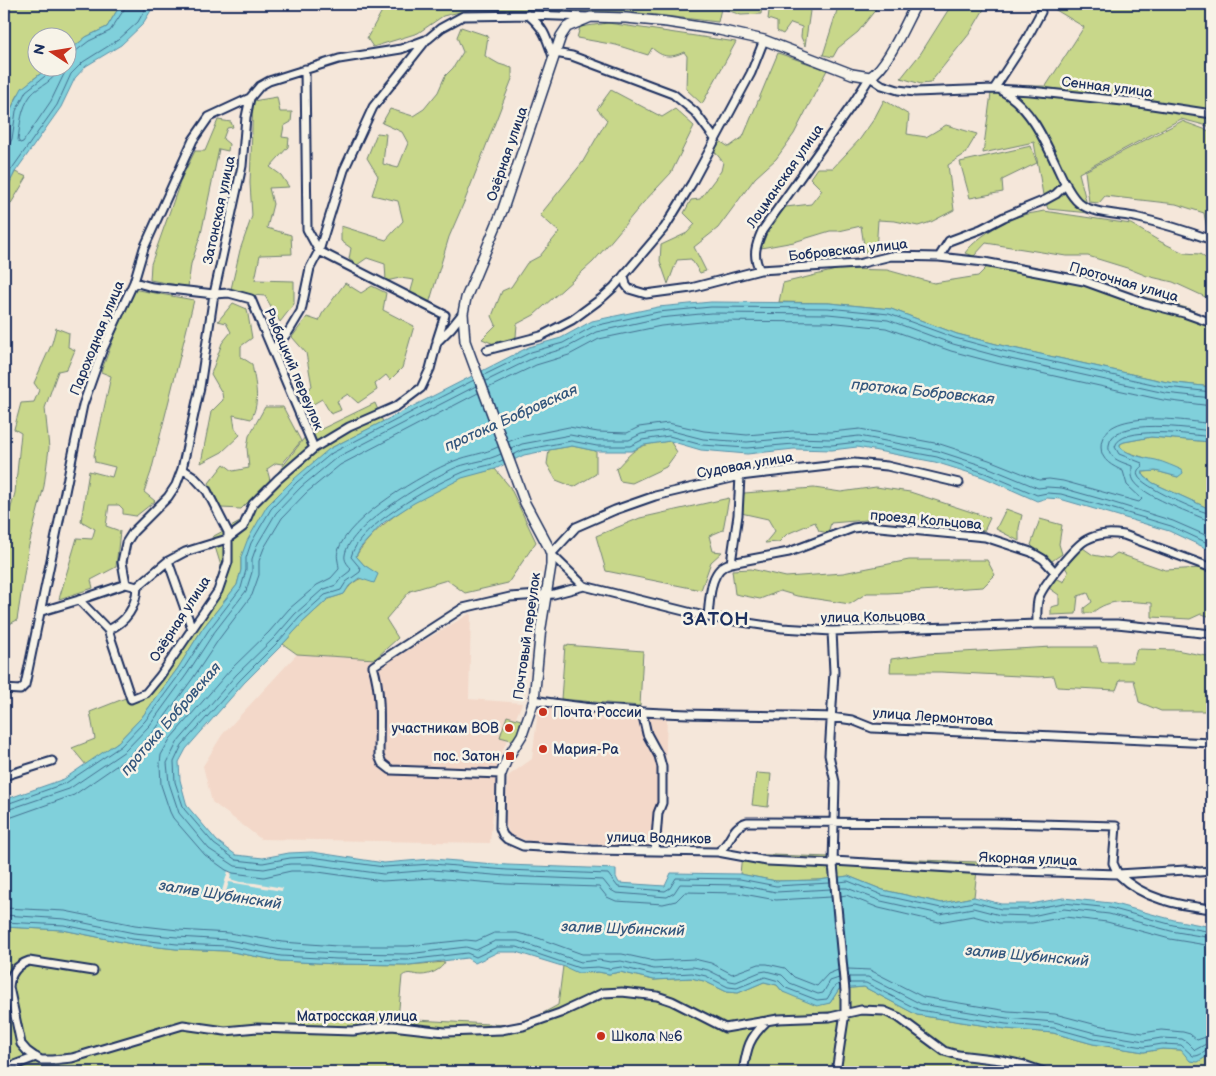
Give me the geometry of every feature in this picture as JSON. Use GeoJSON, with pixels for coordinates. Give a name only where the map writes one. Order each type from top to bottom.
{"type":"FeatureCollection","features":[{"type":"Feature","properties":{"kind":"street","name":"Лоцманская улица"},"geometry":{"type":"LineString","coordinates":[[760,270],[755,253],[756,244],[762,231],[870,77],[876,73],[884,62],[916,4]]}},
{"type":"Feature","properties":{"kind":"street"},"geometry":{"type":"LineString","coordinates":[[996,90],[1026,40],[1040,12]]}},
{"type":"Feature","properties":{"kind":"street"},"geometry":{"type":"LineString","coordinates":[[528,15],[538,22],[546,35],[554,55],[581,59],[673,94],[695,112],[715,139]]}},
{"type":"Feature","properties":{"kind":"street"},"geometry":{"type":"LineString","coordinates":[[273,350],[289,331],[301,311],[310,268],[320,252],[344,170],[373,107],[428,39],[440,28],[463,16],[528,15],[626,18],[667,22],[719,30],[764,40],[852,74],[870,77],[882,85],[898,90],[914,92],[996,90],[1013,98],[1034,122],[1066,184],[1081,205],[1093,210],[1134,217],[1177,228],[1212,240]]}},
{"type":"Feature","properties":{"kind":"street","name":"Озёрная улица"},"geometry":{"type":"LineString","coordinates":[[551,554],[525,503],[470,355],[465,341],[463,312],[466,298],[512,184],[561,36],[568,27],[591,17]]}},
{"type":"Feature","properties":{"kind":"street"},"geometry":{"type":"LineString","coordinates":[[250,98],[260,86],[305,69],[339,60],[401,49],[428,39]]}},
{"type":"Feature","properties":{"kind":"street"},"geometry":{"type":"LineString","coordinates":[[487,350],[540,336],[572,320],[602,298],[624,275],[665,228],[692,183],[751,73],[764,40]]}},
{"type":"Feature","properties":{"kind":"street"},"geometry":{"type":"LineString","coordinates":[[305,69],[307,229],[320,252],[445,315],[437,342]]}},
{"type":"Feature","properties":{"kind":"street","name":"Сенная улица"},"geometry":{"type":"LineString","coordinates":[[996,90],[1031,91],[1132,102],[1212,114]]}},
{"type":"Feature","properties":{"kind":"street","name":"Пароходная улица"},"geometry":{"type":"LineString","coordinates":[[4,688],[20,690],[26,685],[83,405],[102,351],[134,282],[144,248],[200,128],[209,117],[250,98]]}},
{"type":"Feature","properties":{"kind":"street","name":"Затонская улица"},"geometry":{"type":"LineString","coordinates":[[126,584],[122,562],[126,542],[133,532],[168,498],[176,486],[182,469],[200,387],[214,294],[242,166],[246,117],[250,98]]}},
{"type":"Feature","properties":{"kind":"street"},"geometry":{"type":"LineString","coordinates":[[939,257],[949,241],[981,229],[1045,200],[1056,194],[1066,184]]}},
{"type":"Feature","properties":{"kind":"street","name":"Бобровская улица"},"geometry":{"type":"LineString","coordinates":[[760,270],[858,264],[891,256],[939,257]]}},
{"type":"Feature","properties":{"kind":"street","name":"Проточная улица"},"geometry":{"type":"LineString","coordinates":[[939,257],[984,262],[1084,281],[1145,303],[1184,313],[1212,323]]}},
{"type":"Feature","properties":{"kind":"street"},"geometry":{"type":"LineString","coordinates":[[624,275],[629,289],[646,294],[691,288],[760,270]]}},
{"type":"Feature","properties":{"kind":"street","name":"Рыбацкий переулок"},"geometry":{"type":"LineString","coordinates":[[134,282],[152,287],[214,294],[228,293],[251,299],[314,448]]}},
{"type":"Feature","properties":{"kind":"street","name":"Озёрная улица"},"geometry":{"type":"LineString","coordinates":[[137,587],[168,561],[185,552],[226,539],[243,527],[253,504],[278,479],[314,448],[349,427],[398,406],[420,388],[428,374],[437,342],[463,312]]}},
{"type":"Feature","properties":{"kind":"street","name":"Судовая улица"},"geometry":{"type":"LineString","coordinates":[[551,554],[576,527],[615,510],[655,496],[740,476],[854,463],[887,466],[959,483]]}},
{"type":"Feature","properties":{"kind":"street","name":"Озёрная улица"},"geometry":{"type":"LineString","coordinates":[[108,630],[130,699],[146,693],[160,676],[218,591],[228,562],[226,539],[228,532],[207,491],[193,476],[182,469]]}},
{"type":"Feature","properties":{"kind":"street"},"geometry":{"type":"LineString","coordinates":[[708,617],[715,577],[719,569],[731,563],[738,516],[740,476]]}},
{"type":"Feature","properties":{"kind":"street","name":"проезд Кольцова"},"geometry":{"type":"LineString","coordinates":[[731,563],[789,552],[853,528],[869,526],[985,537],[1031,552],[1056,572]]}},
{"type":"Feature","properties":{"kind":"street"},"geometry":{"type":"LineString","coordinates":[[1037,624],[1037,605],[1040,596],[1056,572],[1084,541],[1096,536],[1109,533],[1124,535],[1212,568]]}},
{"type":"Feature","properties":{"kind":"street"},"geometry":{"type":"LineString","coordinates":[[551,554],[584,586]]}},
{"type":"Feature","properties":{"kind":"street","name":"Почтовый переулок"},"geometry":{"type":"LineString","coordinates":[[501,774],[506,759],[522,735],[534,700],[551,554]]}},
{"type":"Feature","properties":{"kind":"street"},"geometry":{"type":"LineString","coordinates":[[168,561],[192,629]]}},
{"type":"Feature","properties":{"kind":"street"},"geometry":{"type":"LineString","coordinates":[[42,610],[126,584],[137,587],[136,599],[130,612],[118,626],[108,630],[79,600]]}},
{"type":"Feature","properties":{"kind":"street"},"geometry":{"type":"LineString","coordinates":[[501,774],[391,770],[386,768],[379,756],[380,697],[378,681],[373,666],[463,608],[510,597],[545,595],[584,586]]}},
{"type":"Feature","properties":{"kind":"street","name":"улица Кольцова"},"geometry":{"type":"LineString","coordinates":[[584,586],[708,617],[782,628],[832,631],[1037,624],[1117,624],[1212,634]]}},
{"type":"Feature","properties":{"kind":"street"},"geometry":{"type":"LineString","coordinates":[[832,631],[834,672],[830,755],[835,782],[833,862],[845,991],[845,1014],[836,1072]]}},
{"type":"Feature","properties":{"kind":"street","name":"улица Лермонтова"},"geometry":{"type":"LineString","coordinates":[[534,700],[642,712],[831,717],[852,720],[872,728],[1212,743]]}},
{"type":"Feature","properties":{"kind":"street"},"geometry":{"type":"LineString","coordinates":[[642,712],[647,734],[659,756],[662,767],[662,803],[658,813],[654,850]]}},
{"type":"Feature","properties":{"kind":"street"},"geometry":{"type":"LineString","coordinates":[[4,776],[52,761]]}},
{"type":"Feature","properties":{"kind":"street","name":"улица Водников"},"geometry":{"type":"LineString","coordinates":[[501,774],[500,828],[503,835],[514,843],[524,846],[718,852],[727,844],[735,828],[747,822],[1032,823],[1116,826],[1113,863],[1118,874]]}},
{"type":"Feature","properties":{"kind":"street","name":"Якорная улица"},"geometry":{"type":"LineString","coordinates":[[718,852],[767,861],[833,862],[985,870],[1118,874],[1186,870],[1212,871]]}},
{"type":"Feature","properties":{"kind":"street"},"geometry":{"type":"LineString","coordinates":[[1118,874],[1155,899],[1212,909]]}},
{"type":"Feature","properties":{"kind":"street"},"geometry":{"type":"LineString","coordinates":[[39,1058],[27,1052],[21,1044],[9,987],[13,973],[21,964],[29,961],[93,971]]}},
{"type":"Feature","properties":{"kind":"street","name":"Матросская улица"},"geometry":{"type":"LineString","coordinates":[[39,1058],[52,1060],[72,1058],[183,1025],[225,1031],[266,1028],[353,1031],[392,1026],[445,1032],[501,1030],[523,1026],[560,1013],[603,994],[622,992],[657,996],[672,1000],[725,1028],[793,1018],[830,1017],[861,1010],[884,1011],[898,1017],[944,1051],[958,1055],[1024,1065],[1044,1072]]}},
{"type":"Feature","properties":{"kind":"street"},"geometry":{"type":"LineString","coordinates":[[743,1072],[748,1044],[767,1021]]}},
{"type":"Feature","properties":{"kind":"street"},"geometry":{"type":"LineString","coordinates":[[4,1069],[39,1058]]}},
{"type":"Feature","properties":{"kind":"shaded area"},"geometry":{"type":"Polygon","coordinates":[[[471,613],[469,699],[522,703],[498,762],[490,843],[261,839],[212,802],[203,766],[222,735],[297,654],[391,660],[471,613]]]}},
{"type":"Feature","properties":{"kind":"shaded area"},"geometry":{"type":"Polygon","coordinates":[[[539,703],[667,719],[662,847],[529,841],[510,835],[505,823],[508,776],[532,759],[539,703]]]}},
{"type":"Feature","properties":{"kind":"green space"},"geometry":{"type":"Polygon","coordinates":[[[4,4],[121,4],[107,27],[86,37],[78,44],[78,28],[28,28],[28,78],[35,78],[16,98],[4,146],[4,4]]]}},
{"type":"Feature","properties":{"kind":"green space"},"geometry":{"type":"Polygon","coordinates":[[[386,4],[722,4],[718,22],[630,12],[472,9],[443,16],[418,33],[373,47],[367,38],[386,4]]]}},
{"type":"Feature","properties":{"kind":"green space"},"geometry":{"type":"Polygon","coordinates":[[[726,4],[762,4],[761,14],[741,15],[724,9],[726,4]]]}},
{"type":"Feature","properties":{"kind":"green space"},"geometry":{"type":"Polygon","coordinates":[[[770,4],[811,4],[805,46],[801,37],[802,27],[791,23],[783,34],[777,31],[777,22],[768,19],[770,4]]]}},
{"type":"Feature","properties":{"kind":"green space"},"geometry":{"type":"Polygon","coordinates":[[[839,4],[880,4],[858,32],[838,48],[833,57],[823,55],[839,4]]]}},
{"type":"Feature","properties":{"kind":"green space"},"geometry":{"type":"Polygon","coordinates":[[[952,4],[987,4],[970,33],[930,83],[921,84],[901,78],[921,53],[952,4]]]}},
{"type":"Feature","properties":{"kind":"green space"},"geometry":{"type":"Polygon","coordinates":[[[1046,4],[1212,4],[1212,127],[1181,119],[1079,173],[1089,213],[1048,209],[1043,195],[1034,142],[983,153],[992,86],[1046,86],[1084,27],[1046,4]]]}},
{"type":"Feature","properties":{"kind":"green space"},"geometry":{"type":"Polygon","coordinates":[[[608,23],[736,42],[702,104],[686,89],[687,56],[684,52],[667,56],[660,54],[652,48],[648,55],[616,45],[577,38],[580,27],[608,23]]]}},
{"type":"Feature","properties":{"kind":"green space"},"geometry":{"type":"Polygon","coordinates":[[[461,27],[488,36],[485,56],[499,64],[512,68],[512,79],[449,237],[429,304],[410,294],[414,280],[400,278],[386,281],[385,264],[367,258],[357,265],[349,259],[351,248],[341,241],[341,226],[386,240],[403,221],[398,201],[372,195],[378,176],[367,158],[377,133],[386,134],[383,164],[398,168],[408,143],[402,132],[382,123],[390,109],[413,116],[424,109],[438,92],[445,76],[453,68],[463,52],[457,37],[461,27]]]}},
{"type":"Feature","properties":{"kind":"green space"},"geometry":{"type":"Polygon","coordinates":[[[778,53],[827,70],[794,134],[776,159],[755,178],[718,228],[694,247],[706,271],[700,273],[691,259],[677,260],[668,284],[660,261],[661,245],[687,233],[695,224],[684,213],[691,200],[700,199],[721,171],[723,162],[715,152],[718,140],[729,147],[743,137],[778,53]]]}},
{"type":"Feature","properties":{"kind":"green space"},"geometry":{"type":"Polygon","coordinates":[[[611,90],[662,117],[675,109],[694,126],[671,173],[593,262],[534,315],[517,324],[516,337],[494,344],[482,339],[496,325],[492,316],[502,291],[511,287],[527,263],[540,256],[559,232],[540,215],[582,163],[607,120],[597,109],[611,90]]]}},
{"type":"Feature","properties":{"kind":"green space"},"geometry":{"type":"Polygon","coordinates":[[[277,97],[280,112],[292,112],[291,122],[284,126],[282,137],[289,138],[288,147],[270,167],[281,175],[289,187],[269,188],[273,204],[267,228],[291,235],[292,254],[260,255],[255,280],[294,281],[294,304],[280,322],[265,296],[251,295],[231,289],[240,250],[252,216],[250,183],[253,101],[277,97]]]}},
{"type":"Feature","properties":{"kind":"green space"},"geometry":{"type":"Polygon","coordinates":[[[884,100],[909,115],[907,134],[926,137],[946,125],[977,134],[965,154],[948,165],[954,210],[931,222],[918,226],[895,221],[878,220],[876,251],[865,252],[861,226],[830,231],[794,242],[761,248],[770,225],[786,207],[811,204],[822,190],[810,178],[817,168],[833,168],[860,139],[884,100]]]}},
{"type":"Feature","properties":{"kind":"green space"},"geometry":{"type":"Polygon","coordinates":[[[218,120],[231,122],[233,127],[227,128],[223,139],[229,144],[228,151],[219,149],[201,234],[191,264],[188,287],[150,280],[151,264],[182,177],[195,151],[205,151],[218,120]]]}},
{"type":"Feature","properties":{"kind":"green space"},"geometry":{"type":"Polygon","coordinates":[[[1182,121],[1212,132],[1212,230],[1207,229],[1204,213],[1176,204],[1105,196],[1099,203],[1089,202],[1085,171],[1182,121]]]}},
{"type":"Feature","properties":{"kind":"green space"},"geometry":{"type":"Polygon","coordinates":[[[1031,146],[1037,163],[1002,180],[1003,192],[970,198],[960,162],[1031,146]]]}},
{"type":"Feature","properties":{"kind":"green space"},"geometry":{"type":"Polygon","coordinates":[[[15,172],[27,177],[4,215],[4,194],[15,172]]]}},
{"type":"Feature","properties":{"kind":"green space"},"geometry":{"type":"Polygon","coordinates":[[[1044,211],[1131,224],[1184,253],[1200,254],[1212,263],[1212,300],[1173,282],[1147,276],[1088,256],[1066,256],[986,243],[974,256],[965,253],[981,237],[1010,219],[1044,211]]]}},
{"type":"Feature","properties":{"kind":"green space"},"geometry":{"type":"Polygon","coordinates":[[[993,261],[1085,278],[1128,293],[1187,308],[1212,319],[1212,387],[1167,382],[1004,346],[957,334],[891,309],[829,303],[779,302],[783,283],[840,269],[887,270],[934,283],[978,276],[993,261]]]}},
{"type":"Feature","properties":{"kind":"green space"},"geometry":{"type":"Polygon","coordinates":[[[345,283],[361,293],[372,286],[386,293],[383,310],[414,326],[402,368],[390,380],[386,375],[375,384],[377,390],[358,403],[348,394],[337,401],[341,410],[331,414],[322,399],[310,406],[298,397],[312,386],[306,353],[292,337],[307,317],[319,321],[345,283]]]}},
{"type":"Feature","properties":{"kind":"green space"},"geometry":{"type":"Polygon","coordinates":[[[132,289],[194,300],[151,472],[144,492],[155,501],[136,516],[123,514],[123,509],[119,505],[109,505],[106,526],[120,531],[116,567],[91,580],[93,588],[59,599],[77,538],[92,539],[95,529],[81,521],[89,471],[112,477],[115,467],[95,462],[94,455],[111,376],[101,372],[132,289]]]}},
{"type":"Feature","properties":{"kind":"green space"},"geometry":{"type":"Polygon","coordinates":[[[233,303],[247,309],[252,338],[241,346],[241,357],[252,364],[257,399],[256,405],[251,419],[233,415],[235,428],[240,435],[222,452],[201,463],[211,412],[223,400],[222,393],[211,374],[222,343],[231,332],[226,323],[218,321],[233,303]]]}},
{"type":"Feature","properties":{"kind":"green space"},"geometry":{"type":"Polygon","coordinates":[[[56,328],[69,333],[68,347],[75,350],[67,369],[58,371],[45,408],[49,448],[44,486],[28,549],[17,620],[4,627],[4,532],[15,493],[21,433],[14,429],[21,403],[34,402],[39,390],[34,383],[52,343],[56,328]]]}},
{"type":"Feature","properties":{"kind":"green space"},"geometry":{"type":"Polygon","coordinates":[[[375,403],[383,422],[329,449],[241,557],[241,570],[237,585],[203,628],[178,668],[142,717],[118,742],[86,765],[72,748],[95,739],[90,712],[146,690],[213,592],[221,566],[212,537],[240,522],[305,437],[375,403]]]}},
{"type":"Feature","properties":{"kind":"green space"},"geometry":{"type":"Polygon","coordinates":[[[265,407],[283,407],[301,441],[282,464],[276,463],[267,469],[270,480],[241,509],[221,508],[209,483],[224,464],[233,471],[249,468],[247,448],[249,436],[265,407]]]}},
{"type":"Feature","properties":{"kind":"green space"},"geometry":{"type":"Polygon","coordinates":[[[1151,437],[1212,442],[1212,510],[1153,483],[1142,472],[1156,471],[1178,477],[1179,469],[1127,452],[1120,447],[1120,444],[1124,442],[1151,437]]]}},
{"type":"Feature","properties":{"kind":"green space"},"geometry":{"type":"Polygon","coordinates":[[[670,441],[677,452],[666,467],[632,483],[620,481],[616,469],[634,451],[651,444],[670,441]]]}},
{"type":"Feature","properties":{"kind":"green space"},"geometry":{"type":"Polygon","coordinates":[[[572,446],[596,451],[596,474],[574,487],[556,480],[547,464],[549,450],[572,446]]]}},
{"type":"Feature","properties":{"kind":"green space"},"geometry":{"type":"Polygon","coordinates":[[[495,469],[510,487],[536,542],[508,583],[465,593],[447,580],[410,591],[386,619],[398,638],[375,659],[297,654],[283,644],[328,599],[344,594],[350,585],[358,580],[377,574],[364,565],[356,556],[388,521],[432,492],[465,477],[495,469]]]}},
{"type":"Feature","properties":{"kind":"green space"},"geometry":{"type":"Polygon","coordinates":[[[876,487],[910,492],[990,518],[984,531],[955,524],[903,517],[831,523],[828,533],[819,531],[815,522],[787,534],[779,542],[765,543],[775,531],[768,519],[741,513],[744,493],[814,488],[841,492],[876,487]]]}},
{"type":"Feature","properties":{"kind":"green space"},"geometry":{"type":"Polygon","coordinates":[[[729,498],[723,530],[709,536],[713,551],[722,552],[711,562],[701,590],[606,571],[596,536],[640,518],[729,498]]]}},
{"type":"Feature","properties":{"kind":"green space"},"geometry":{"type":"Polygon","coordinates":[[[1006,509],[1022,515],[1019,541],[996,529],[1006,509]]]}},
{"type":"Feature","properties":{"kind":"green space"},"geometry":{"type":"Polygon","coordinates":[[[1040,519],[1062,525],[1059,544],[1062,554],[1049,563],[1031,545],[1040,519]]]}},
{"type":"Feature","properties":{"kind":"green space"},"geometry":{"type":"Polygon","coordinates":[[[1083,548],[1093,555],[1110,558],[1117,553],[1165,570],[1202,568],[1212,572],[1212,617],[1201,614],[1190,619],[1152,617],[1152,603],[1128,602],[1113,603],[1099,608],[1092,613],[1084,613],[1084,608],[1092,602],[1088,593],[1078,596],[1076,614],[1051,615],[1051,607],[1059,605],[1059,595],[1049,588],[1056,578],[1064,582],[1068,572],[1065,567],[1083,548]]]}},
{"type":"Feature","properties":{"kind":"green space"},"geometry":{"type":"Polygon","coordinates":[[[909,560],[987,560],[995,575],[983,587],[867,593],[850,604],[797,596],[780,591],[760,599],[735,594],[732,570],[751,569],[786,577],[843,573],[909,560]]]}},
{"type":"Feature","properties":{"kind":"green space"},"geometry":{"type":"Polygon","coordinates":[[[565,645],[643,651],[640,706],[561,699],[565,645]]]}},
{"type":"Feature","properties":{"kind":"green space"},"geometry":{"type":"Polygon","coordinates":[[[1052,647],[1097,647],[1101,662],[1133,662],[1137,649],[1176,650],[1212,657],[1212,711],[1161,711],[1139,702],[1134,680],[1120,680],[1116,690],[1057,687],[1054,676],[890,672],[891,659],[927,654],[1052,647]]]}},
{"type":"Feature","properties":{"kind":"green space"},"geometry":{"type":"Polygon","coordinates":[[[507,716],[521,720],[517,736],[511,740],[500,737],[507,716]]]}},
{"type":"Feature","properties":{"kind":"green space"},"geometry":{"type":"Polygon","coordinates":[[[756,773],[771,774],[768,807],[752,805],[756,773]]]}},
{"type":"Feature","properties":{"kind":"green space"},"geometry":{"type":"Polygon","coordinates":[[[742,854],[978,862],[974,897],[942,903],[883,890],[848,876],[819,880],[776,881],[740,874],[742,854]]]}},
{"type":"Feature","properties":{"kind":"green space"},"geometry":{"type":"Polygon","coordinates":[[[4,927],[63,930],[132,944],[176,949],[227,951],[280,961],[409,965],[445,962],[438,970],[431,973],[421,975],[409,973],[402,976],[398,1019],[507,1025],[534,1018],[558,1005],[563,966],[588,973],[609,974],[620,972],[654,980],[691,978],[704,981],[727,992],[738,993],[764,982],[777,985],[783,992],[830,1003],[839,989],[864,987],[917,1015],[1006,1029],[1053,1033],[1093,1044],[1144,1052],[1162,1049],[1181,1050],[1199,1061],[1212,1053],[1212,1072],[4,1072],[4,927]]]}},
{"type":"Feature","properties":{"kind":"water"},"geometry":{"type":"Polygon","coordinates":[[[121,4],[155,4],[142,25],[121,45],[86,66],[78,75],[78,44],[86,37],[107,27],[121,4]]]}},
{"type":"Feature","properties":{"kind":"water"},"geometry":{"type":"Polygon","coordinates":[[[35,78],[75,78],[61,107],[15,172],[4,194],[4,146],[11,109],[22,88],[35,78]]]}},
{"type":"Feature","properties":{"kind":"water"},"geometry":{"type":"Polygon","coordinates":[[[711,302],[829,303],[891,309],[957,334],[1004,346],[1167,382],[1212,387],[1212,442],[1151,437],[1124,442],[1120,444],[1120,447],[1132,454],[1159,461],[1182,470],[1183,473],[1178,477],[1156,471],[1142,472],[1153,483],[1212,510],[1212,551],[1169,531],[1060,499],[1047,498],[1037,501],[983,477],[935,462],[857,447],[832,450],[794,449],[747,454],[701,450],[670,441],[644,445],[632,451],[596,451],[572,446],[524,455],[495,469],[462,478],[414,503],[383,523],[360,548],[356,556],[364,565],[378,574],[374,583],[359,578],[349,586],[344,594],[328,599],[244,683],[186,749],[179,762],[180,780],[187,806],[217,841],[236,855],[263,858],[289,853],[312,852],[384,863],[432,859],[507,865],[616,869],[616,877],[619,883],[665,886],[671,873],[740,874],[776,881],[819,880],[848,876],[883,890],[942,903],[974,897],[1001,904],[1031,904],[1063,898],[1111,903],[1174,920],[1212,927],[1212,1053],[1198,1062],[1190,1061],[1181,1050],[1162,1049],[1144,1052],[1093,1044],[1053,1033],[1006,1029],[917,1015],[864,987],[839,989],[830,1003],[817,1006],[783,992],[777,985],[764,982],[738,993],[727,992],[704,981],[691,978],[654,980],[620,972],[609,974],[598,972],[578,973],[565,967],[516,952],[498,952],[475,963],[467,958],[409,965],[337,964],[280,961],[227,951],[176,949],[132,944],[63,930],[4,927],[4,800],[64,779],[118,742],[142,717],[178,668],[203,628],[237,585],[241,570],[241,557],[247,541],[267,506],[294,479],[329,449],[529,347],[561,338],[592,321],[658,307],[711,302]]]}},
{"type":"Feature","properties":{"kind":"pier"},"geometry":{"type":"Polygon","coordinates":[[[228,871],[232,872],[230,879],[283,888],[282,891],[229,882],[226,892],[222,891],[228,871]]]}},
{"type":"Feature","properties":{"kind":"place","name":"Почта России"},"geometry":{"type":"Point","coordinates":[543,712]}},
{"type":"Feature","properties":{"kind":"place","name":"участникам ВОВ"},"geometry":{"type":"Point","coordinates":[509,728]}},
{"type":"Feature","properties":{"kind":"place","name":"Мария-Ра"},"geometry":{"type":"Point","coordinates":[543,749]}},
{"type":"Feature","properties":{"kind":"place","name":"пос. Затон"},"geometry":{"type":"Point","coordinates":[510,756]}},
{"type":"Feature","properties":{"kind":"place","name":"Школа №6"},"geometry":{"type":"Point","coordinates":[601,1036]}},
{"type":"Feature","properties":{"kind":"district","name":"ЗАТОН"},"geometry":{"type":"Point","coordinates":[716,619]}},
{"type":"Feature","properties":{"kind":"water label","name":"протока Бобровская"},"geometry":{"type":"Point","coordinates":[923,392]}},
{"type":"Feature","properties":{"kind":"water label","name":"протока Бобровская"},"geometry":{"type":"Point","coordinates":[511,418]}},
{"type":"Feature","properties":{"kind":"water label","name":"протока Бобровская"},"geometry":{"type":"Point","coordinates":[171,719]}},
{"type":"Feature","properties":{"kind":"water label","name":"залив Шубинский"},"geometry":{"type":"Point","coordinates":[220,895]}},
{"type":"Feature","properties":{"kind":"water label","name":"залив Шубинский"},"geometry":{"type":"Point","coordinates":[623,929]}},
{"type":"Feature","properties":{"kind":"water label","name":"залив Шубинский"},"geometry":{"type":"Point","coordinates":[1027,956]}}]}
